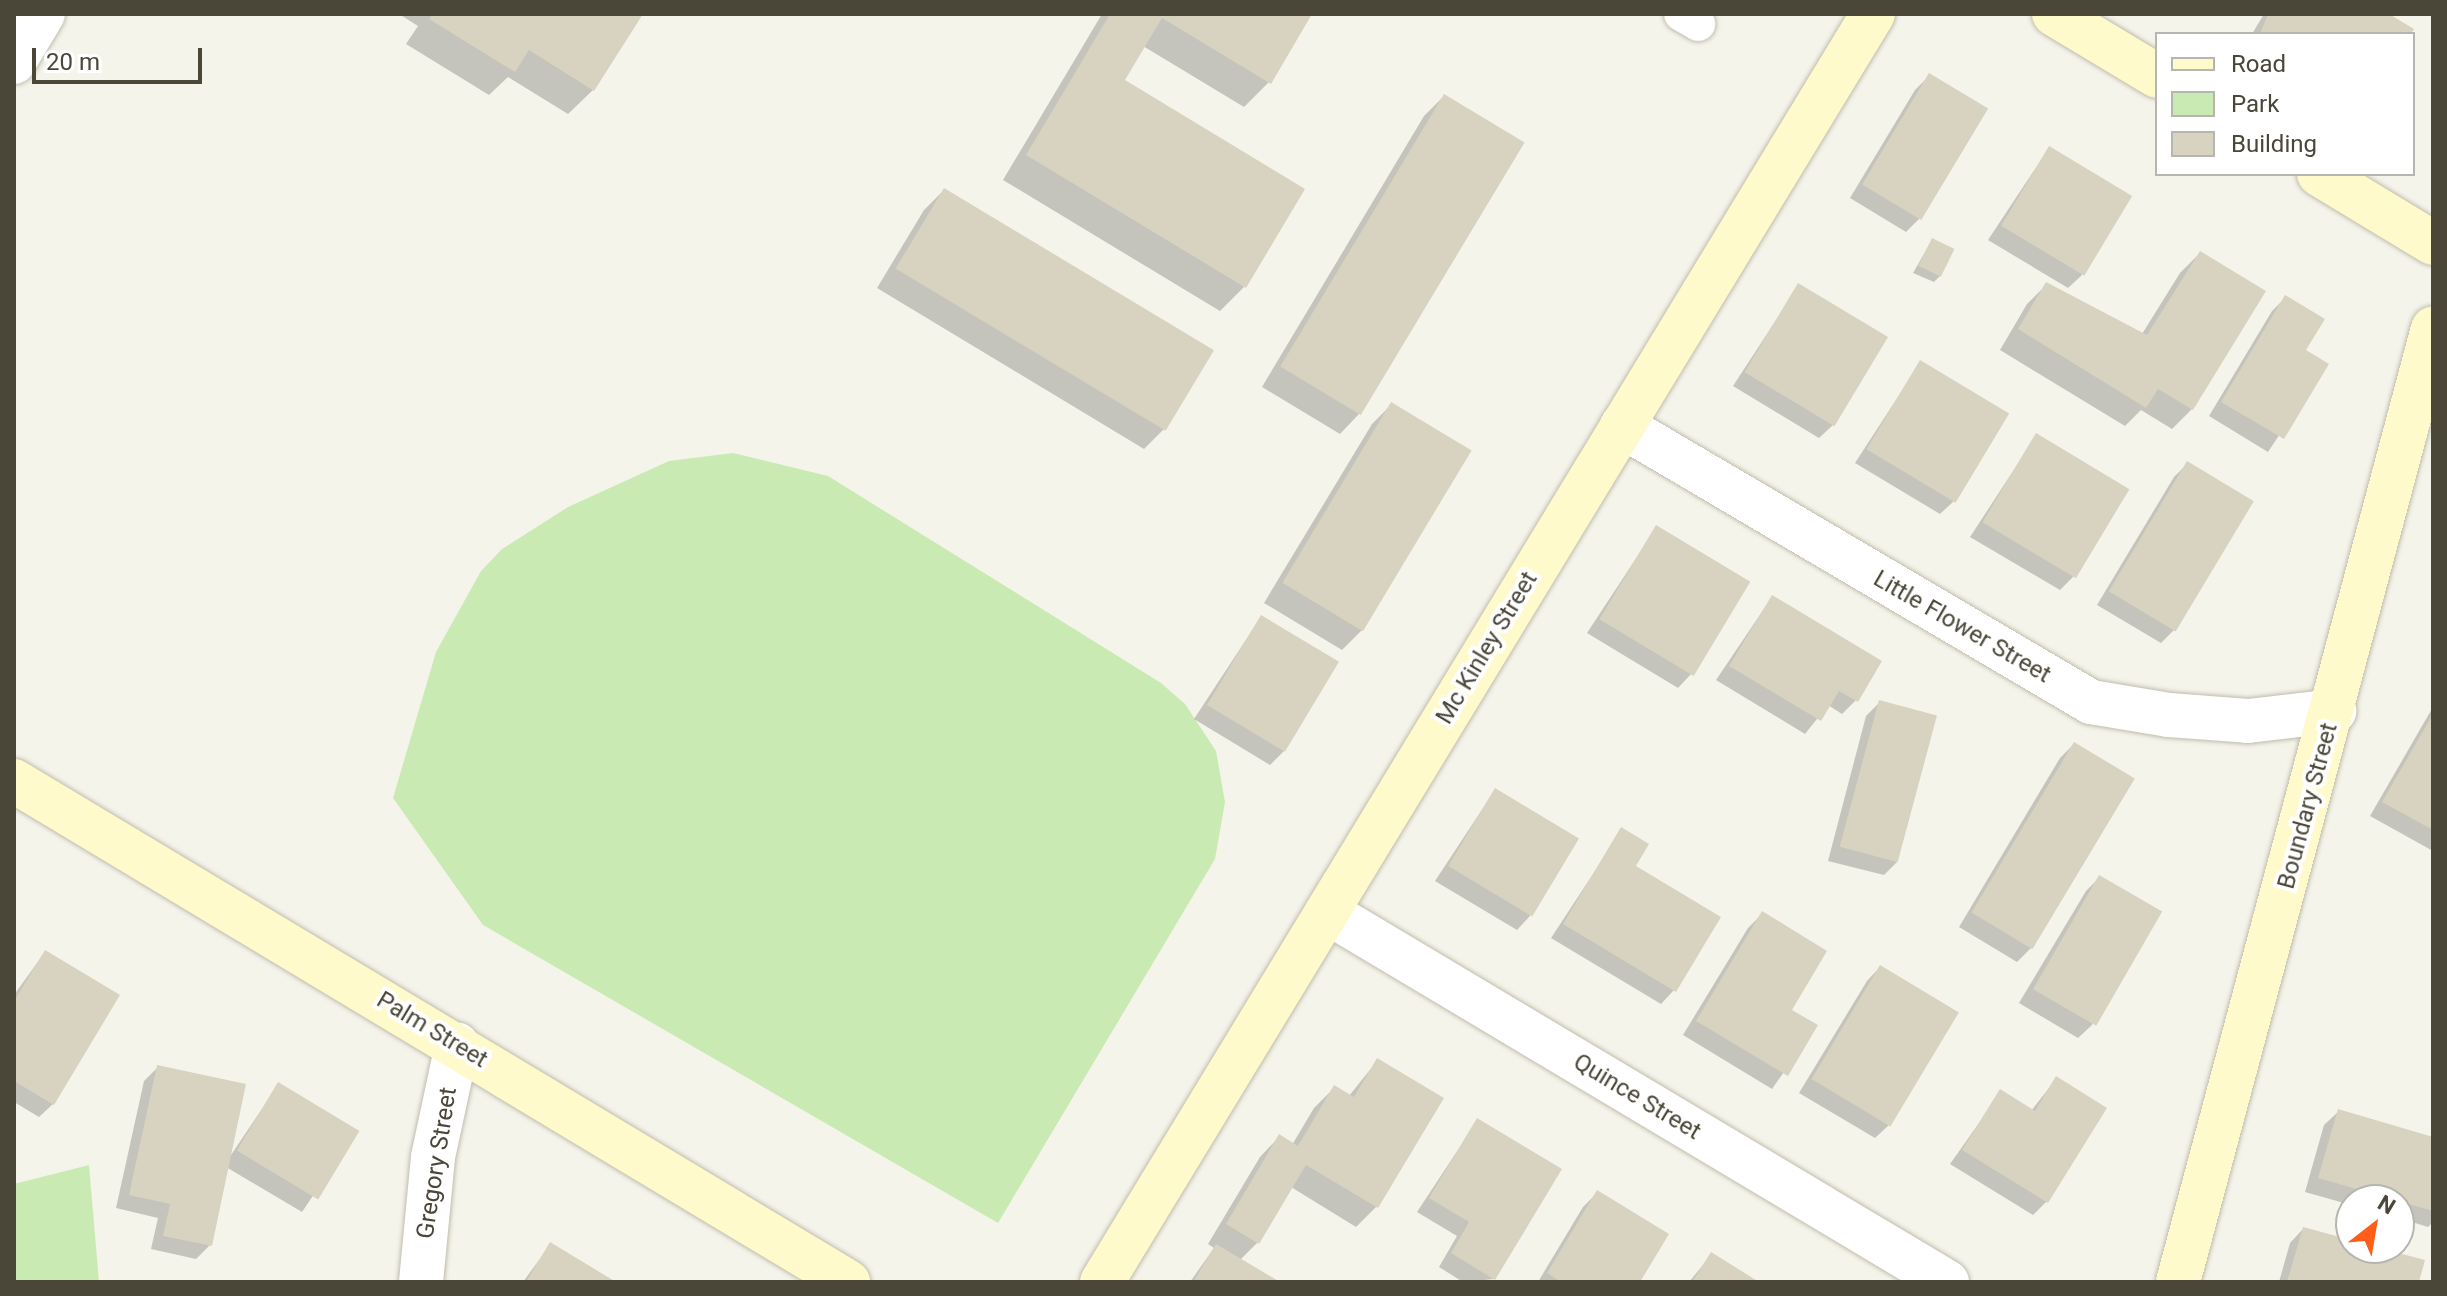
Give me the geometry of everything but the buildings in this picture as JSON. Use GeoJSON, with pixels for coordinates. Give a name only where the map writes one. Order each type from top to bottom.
{"type":"FeatureCollection","features":[{"type":"Feature","properties":{"kind":"street"},"geometry":{"type":"LineString","coordinates":[[14,62],[43,14]]}},
{"type":"Feature","properties":{"kind":"street","name":"Mc Kinley Street"},"geometry":{"type":"LineString","coordinates":[[1102,1282],[1873,14]]}},
{"type":"Feature","properties":{"kind":"street"},"geometry":{"type":"LineString","coordinates":[[2054,14],[2155,75]]}},
{"type":"Feature","properties":{"kind":"street"},"geometry":{"type":"LineString","coordinates":[[2322,176],[2433,243]]}},
{"type":"Feature","properties":{"kind":"street","name":"Boundary Street"},"geometry":{"type":"LineString","coordinates":[[2178,1282],[2334,711],[2433,328]]}},
{"type":"Feature","properties":{"kind":"street","name":"Little Flower Street"},"geometry":{"type":"LineString","coordinates":[[1622,426],[2091,702],[2169,715],[2248,721],[2334,711]]}},
{"type":"Feature","properties":{"kind":"street","name":"Palm Street"},"geometry":{"type":"LineString","coordinates":[[14,781],[848,1282]]}},
{"type":"Feature","properties":{"kind":"street","name":"Quince Street"},"geometry":{"type":"LineString","coordinates":[[1327,912],[1947,1282]]}},
{"type":"Feature","properties":{"kind":"street","name":"Gregory Street"},"geometry":{"type":"LineString","coordinates":[[421,1282],[433,1157],[457,1045]]}},
{"type":"Feature","properties":{"kind":"green space"},"geometry":{"type":"Polygon","coordinates":[[[733,453],[828,476],[1161,683],[1185,704],[1216,751],[1225,802],[1215,859],[998,1223],[483,925],[393,798],[436,652],[481,571],[502,549],[568,507],[669,461],[733,453]]]}},
{"type":"Feature","properties":{"kind":"green space"},"geometry":{"type":"Polygon","coordinates":[[[89,1165],[99,1282],[14,1282],[14,1184],[89,1165]]]}}]}
